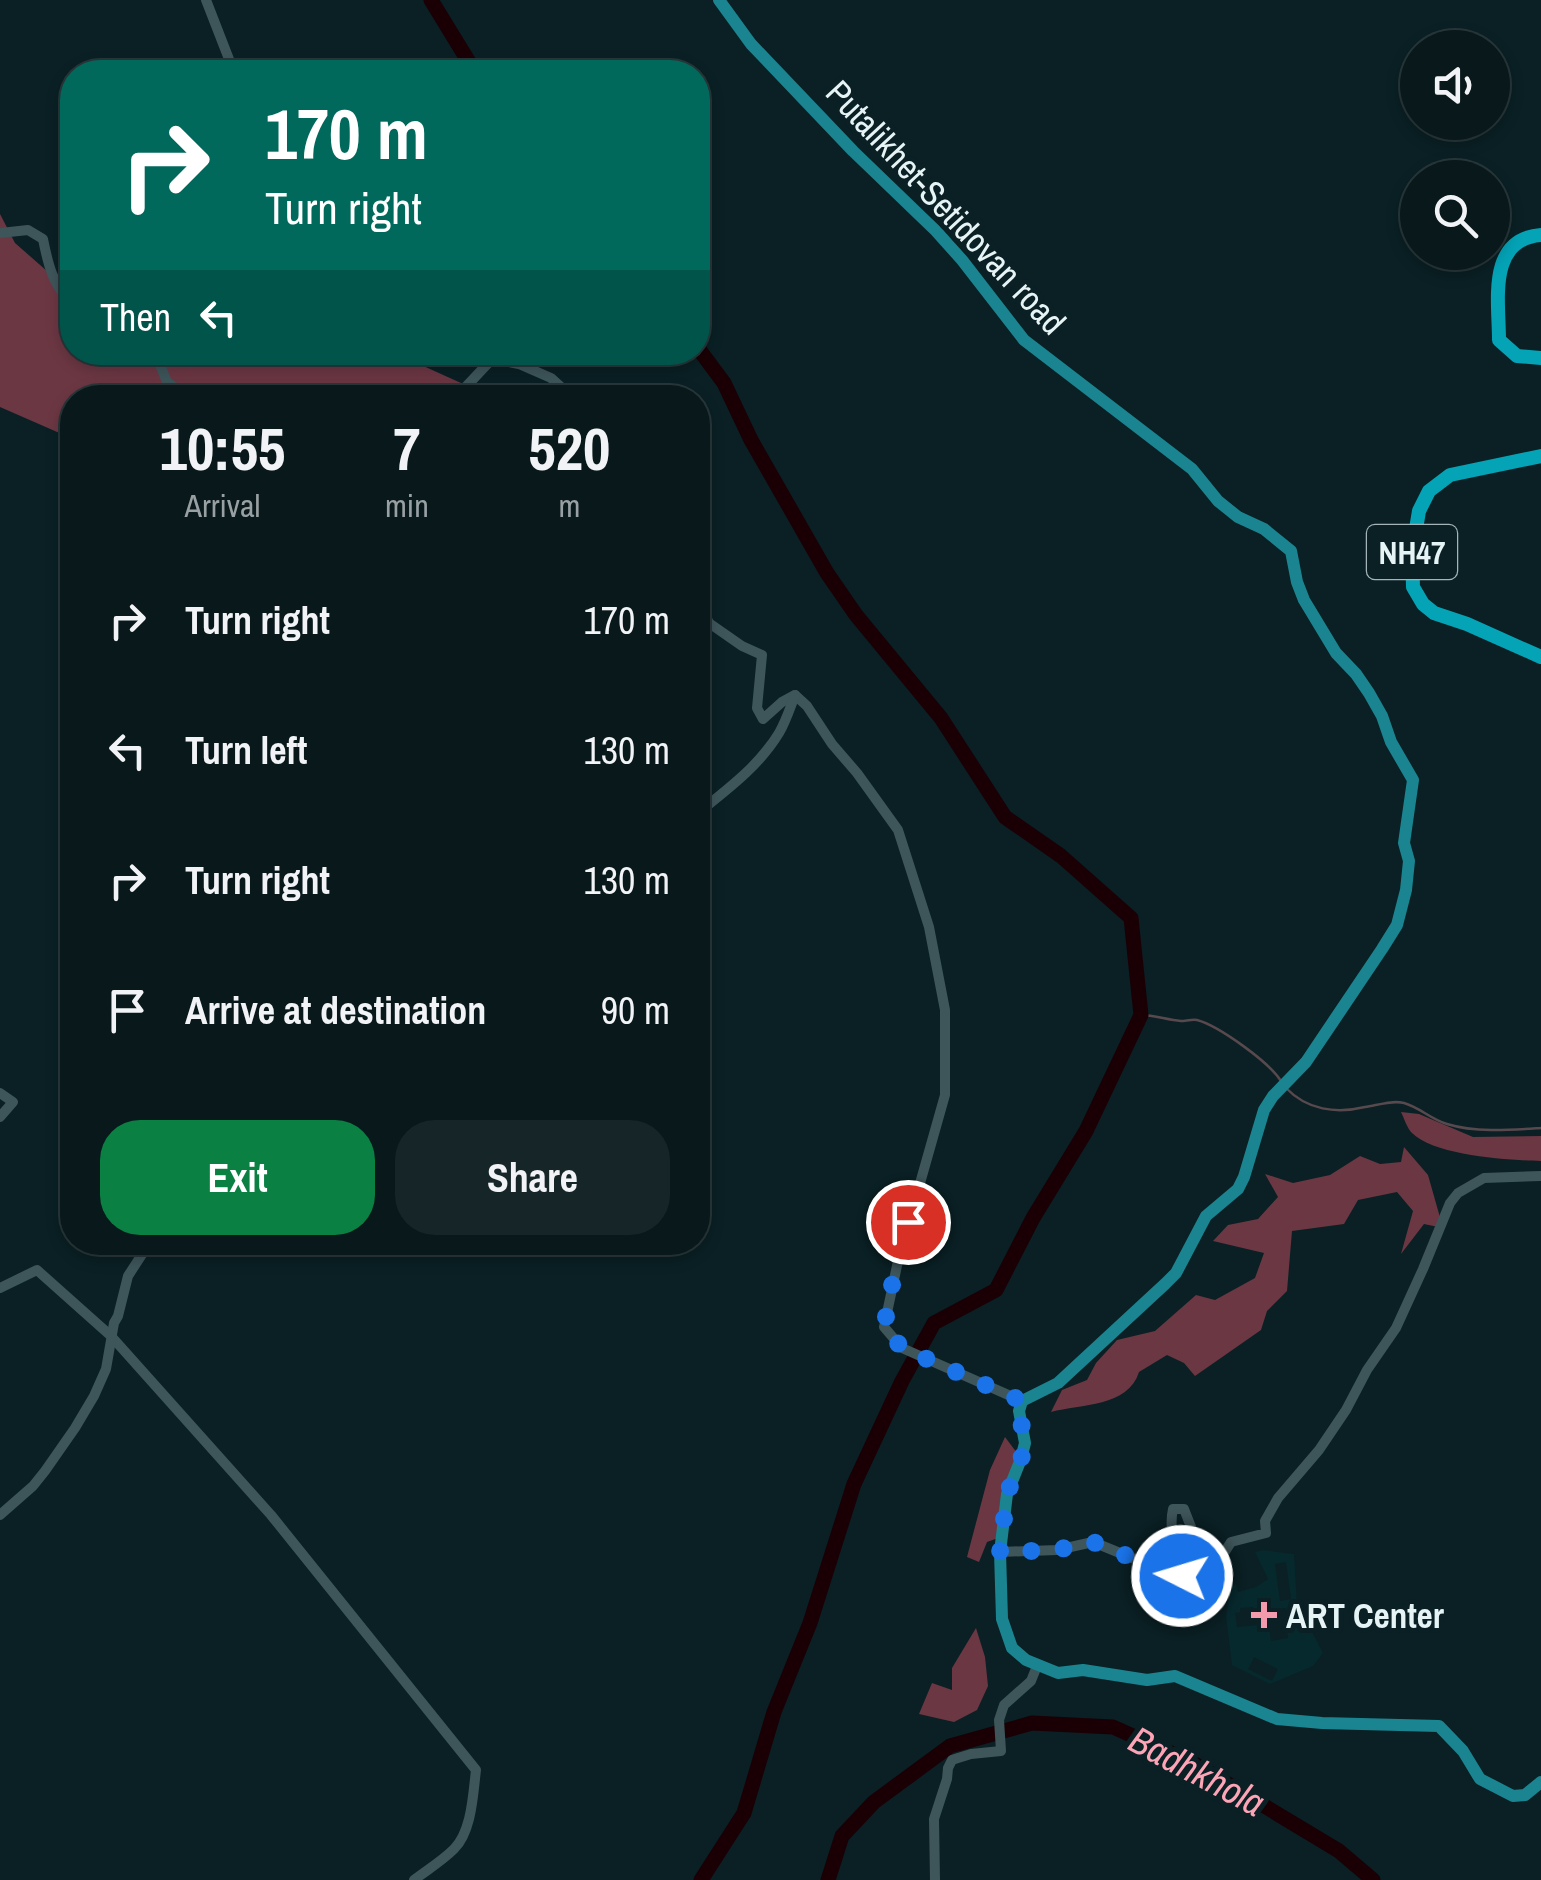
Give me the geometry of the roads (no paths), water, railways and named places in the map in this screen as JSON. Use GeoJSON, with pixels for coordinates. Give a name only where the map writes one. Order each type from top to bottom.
{"type":"FeatureCollection","features":[{"type":"Feature","properties":{"kind":"highway"},"geometry":{"type":"LineString","coordinates":[[1541,235],[1516,243],[1506,252],[1498,272],[1498,290],[1499,340],[1517,356],[1541,358]]}},
{"type":"Feature","properties":{"kind":"highway","name":"NH47"},"geometry":{"type":"LineString","coordinates":[[1541,456],[1450,475],[1429,491],[1419,511],[1412,553],[1413,588],[1434,613],[1541,656]]}},
{"type":"Feature","properties":{"kind":"main road","name":"Putalikhet-Setidovan road"},"geometry":{"type":"LineString","coordinates":[[719,0],[751,44],[853,152],[936,231],[1024,340],[1192,469],[1218,502],[1264,529],[1291,551],[1304,600],[1336,653],[1356,674],[1382,716],[1391,742],[1414,780],[1404,843],[1409,860],[1396,925],[1306,1062],[1264,1110],[1238,1189],[1206,1216],[1176,1273],[1058,1383],[1018,1400]]}},
{"type":"Feature","properties":{"kind":"main road"},"geometry":{"type":"LineString","coordinates":[[1018,1400],[1025,1443],[1007,1494],[1000,1552],[1002,1619],[1012,1648],[1026,1660],[1058,1674],[1082,1670],[1147,1680],[1175,1676],[1277,1719],[1439,1726],[1463,1751],[1480,1779],[1513,1796],[1526,1796],[1541,1782]]}},
{"type":"Feature","properties":{"kind":"street"},"geometry":{"type":"LineString","coordinates":[[206,0],[229,60]]}},
{"type":"Feature","properties":{"kind":"street"},"geometry":{"type":"LineString","coordinates":[[0,233],[28,230],[44,238],[48,262],[60,288]]}},
{"type":"Feature","properties":{"kind":"street"},"geometry":{"type":"LineString","coordinates":[[468,385],[486,365]]}},
{"type":"Feature","properties":{"kind":"street"},"geometry":{"type":"LineString","coordinates":[[521,365],[559,385]]}},
{"type":"Feature","properties":{"kind":"street"},"geometry":{"type":"LineString","coordinates":[[710,624],[762,655],[757,708],[763,719],[795,695]]}},
{"type":"Feature","properties":{"kind":"street"},"geometry":{"type":"LineString","coordinates":[[710,803],[766,752],[782,729],[795,695]]}},
{"type":"Feature","properties":{"kind":"street"},"geometry":{"type":"LineString","coordinates":[[795,695],[808,706],[898,830],[929,927],[945,1010],[944,1094],[884,1327],[902,1348],[1018,1400]]}},
{"type":"Feature","properties":{"kind":"street"},"geometry":{"type":"LineString","coordinates":[[0,1093],[12,1102],[0,1118]]}},
{"type":"Feature","properties":{"kind":"street"},"geometry":{"type":"LineString","coordinates":[[1000,1552],[1056,1550],[1093,1542],[1137,1560],[1172,1592],[1181,1590],[1182,1576],[1170,1521],[1173,1509],[1184,1509],[1200,1550],[1214,1564],[1231,1542],[1266,1533],[1265,1521],[1278,1498],[1319,1450],[1396,1328],[1450,1202],[1484,1178],[1541,1176]]}},
{"type":"Feature","properties":{"kind":"street"},"geometry":{"type":"LineString","coordinates":[[0,1515],[33,1486],[94,1396],[106,1370],[128,1276],[142,1255]]}},
{"type":"Feature","properties":{"kind":"street"},"geometry":{"type":"LineString","coordinates":[[0,1288],[37,1270],[111,1336],[271,1515],[476,1770],[473,1799],[457,1847],[414,1880]]}},
{"type":"Feature","properties":{"kind":"street"},"geometry":{"type":"LineString","coordinates":[[935,1880],[934,1819],[948,1768],[952,1760],[1001,1751],[999,1720],[1004,1705],[1031,1681],[1037,1666]]}},
{"type":"Feature","properties":{"kind":"waterway"},"geometry":{"type":"LineString","coordinates":[[431,0],[468,60]]}},
{"type":"Feature","properties":{"kind":"waterway"},"geometry":{"type":"LineString","coordinates":[[701,1880],[744,1813],[774,1712],[810,1623],[854,1484],[902,1381],[934,1323],[996,1290],[1033,1218],[1086,1131],[1141,1015],[1131,918],[1061,856],[1005,817],[941,718],[856,615],[827,573],[751,440],[724,383],[710,364]]}},
{"type":"Feature","properties":{"kind":"waterway"},"geometry":{"type":"LineString","coordinates":[[1141,1015],[1206,1024],[1255,1055],[1281,1081]]}},
{"type":"Feature","properties":{"kind":"waterway"},"geometry":{"type":"LineString","coordinates":[[1286,1088],[1303,1101],[1322,1108],[1343,1110],[1399,1102],[1458,1127],[1541,1128]]}},
{"type":"Feature","properties":{"kind":"waterway","name":"Badhkhola"},"geometry":{"type":"LineString","coordinates":[[828,1880],[842,1836],[874,1802],[950,1746],[1032,1723],[1113,1727],[1193,1763],[1339,1851],[1373,1880]]}},
{"type":"Feature","properties":{"kind":"place","name":"ART Center"},"geometry":{"type":"Point","coordinates":[1264,1615]}}]}
